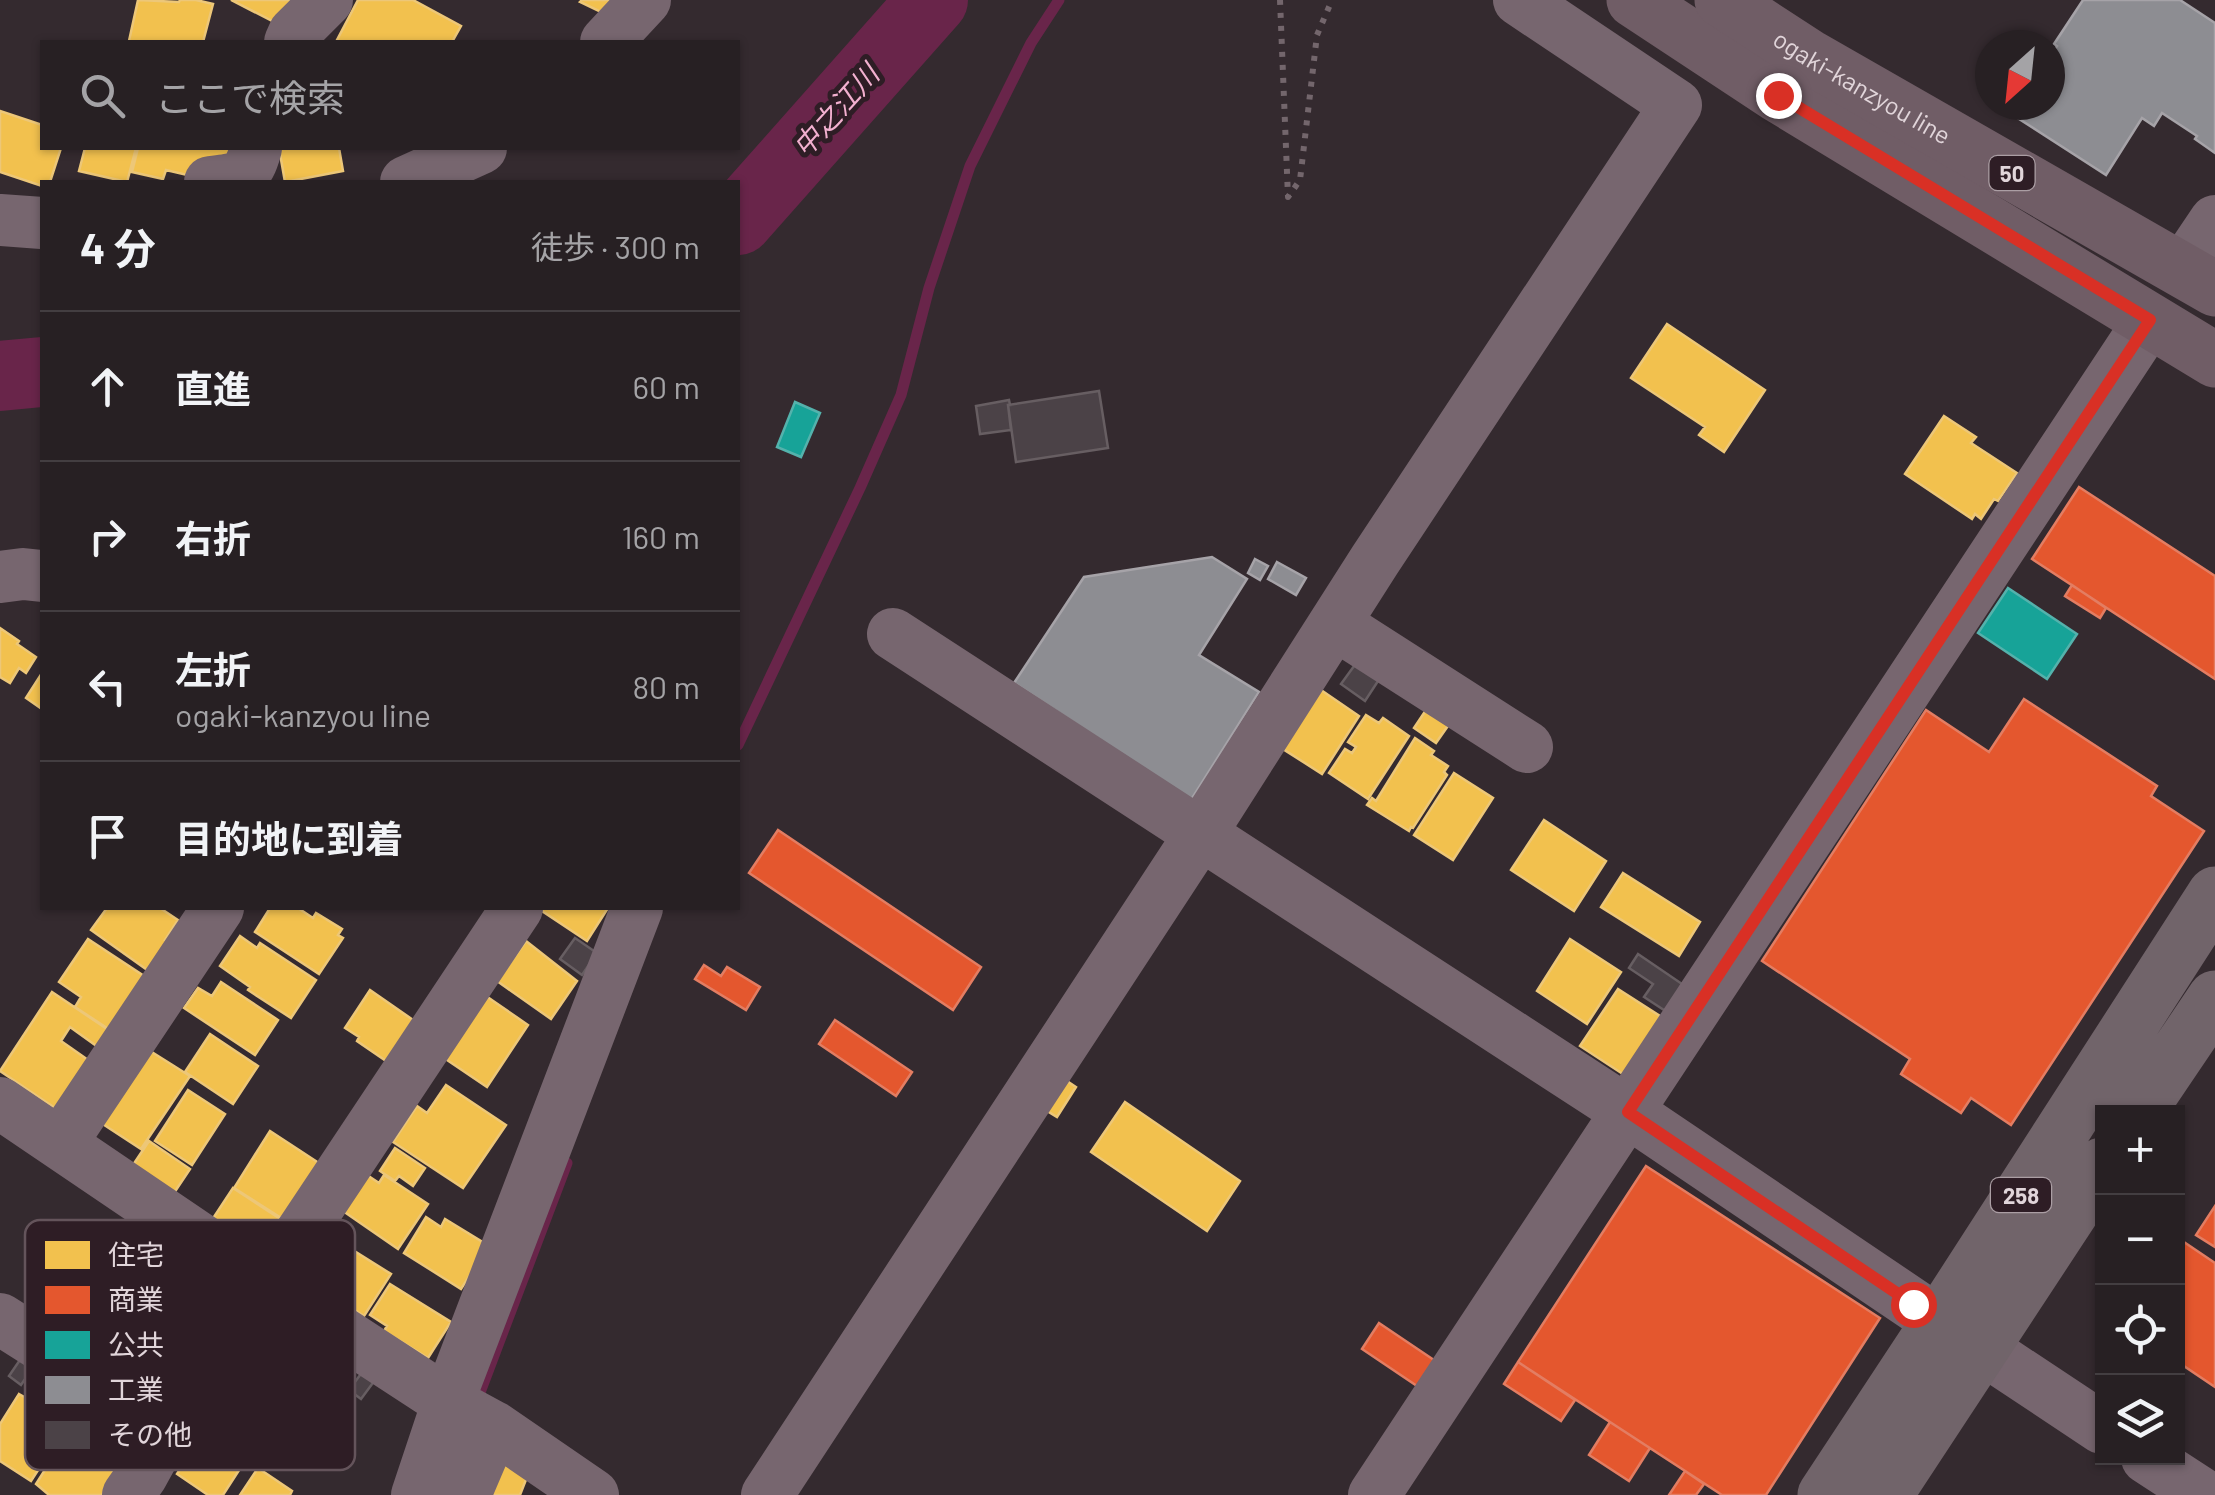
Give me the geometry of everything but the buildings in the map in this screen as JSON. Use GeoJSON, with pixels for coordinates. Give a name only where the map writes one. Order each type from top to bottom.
{"type":"FeatureCollection","features":[{"type":"Feature","properties":{"kind":"highway","name":"258"},"geometry":{"type":"LineString","coordinates":[[1884,1495],[1960,1335],[2215,894]]}},
{"type":"Feature","properties":{"kind":"highway"},"geometry":{"type":"LineString","coordinates":[[2143,1105],[2215,998]]}},
{"type":"Feature","properties":{"kind":"highway","name":"258"},"geometry":{"type":"LineString","coordinates":[[1825,1495],[2095,1174]]}},
{"type":"Feature","properties":{"kind":"main road","name":"ogaki-kanzyou line"},"geometry":{"type":"LineString","coordinates":[[1634,0],[2199,280]]}},
{"type":"Feature","properties":{"kind":"main road","name":"ogaki-kanzyou line"},"geometry":{"type":"LineString","coordinates":[[1722,0],[1793,76],[2150,320],[2215,360]]}},
{"type":"Feature","properties":{"kind":"street"},"geometry":{"type":"LineString","coordinates":[[291,40],[327,0]]}},
{"type":"Feature","properties":{"kind":"street"},"geometry":{"type":"LineString","coordinates":[[608,40],[645,0]]}},
{"type":"Feature","properties":{"kind":"street"},"geometry":{"type":"LineString","coordinates":[[767,1495],[1676,104],[1519,0]]}},
{"type":"Feature","properties":{"kind":"street"},"geometry":{"type":"LineString","coordinates":[[227,180],[236,179],[250,168],[255,150]]}},
{"type":"Feature","properties":{"kind":"street"},"geometry":{"type":"LineString","coordinates":[[410,180],[477,150]]}},
{"type":"Feature","properties":{"kind":"street"},"geometry":{"type":"LineString","coordinates":[[0,220],[40,223]]}},
{"type":"Feature","properties":{"kind":"street"},"geometry":{"type":"LineString","coordinates":[[2199,280],[2215,221]]}},
{"type":"Feature","properties":{"kind":"street"},"geometry":{"type":"LineString","coordinates":[[1374,1495],[2150,320]]}},
{"type":"Feature","properties":{"kind":"street"},"geometry":{"type":"LineString","coordinates":[[0,577],[40,576]]}},
{"type":"Feature","properties":{"kind":"street"},"geometry":{"type":"LineString","coordinates":[[1335,624],[1527,747]]}},
{"type":"Feature","properties":{"kind":"street"},"geometry":{"type":"LineString","coordinates":[[893,634],[1628,1112],[2095,1423]]}},
{"type":"Feature","properties":{"kind":"street"},"geometry":{"type":"LineString","coordinates":[[61,1143],[217,910]]}},
{"type":"Feature","properties":{"kind":"street"},"geometry":{"type":"LineString","coordinates":[[310,1220],[515,910]]}},
{"type":"Feature","properties":{"kind":"street"},"geometry":{"type":"LineString","coordinates":[[465,1495],[471,1414],[636,910]]}},
{"type":"Feature","properties":{"kind":"street"},"geometry":{"type":"LineString","coordinates":[[0,1103],[174,1220]]}},
{"type":"Feature","properties":{"kind":"street"},"geometry":{"type":"LineString","coordinates":[[0,1318],[25,1334]]}},
{"type":"Feature","properties":{"kind":"street"},"geometry":{"type":"LineString","coordinates":[[355,1340],[594,1495]]}},
{"type":"Feature","properties":{"kind":"street"},"geometry":{"type":"LineString","coordinates":[[417,1495],[471,1414]]}},
{"type":"Feature","properties":{"kind":"street"},"geometry":{"type":"LineString","coordinates":[[2158,1465],[2204,1495]]}},
{"type":"Feature","properties":{"kind":"path"},"geometry":{"type":"LineString","coordinates":[[1280,0],[1288,197],[1300,180],[1317,35],[1332,0]]}},
{"type":"Feature","properties":{"kind":"waterway","name":"中之江川"},"geometry":{"type":"LineString","coordinates":[[740,218],[933,0]]}},
{"type":"Feature","properties":{"kind":"waterway"},"geometry":{"type":"LineString","coordinates":[[740,741],[901,395],[929,288],[970,166],[1031,43],[1059,0]]}},
{"type":"Feature","properties":{"kind":"waterway","name":"中之江川"},"geometry":{"type":"LineString","coordinates":[[0,376],[40,372]]}},
{"type":"Feature","properties":{"kind":"waterway"},"geometry":{"type":"LineString","coordinates":[[476,1403],[567,1163]]}},
{"type":"Feature","properties":{"kind":"route"},"geometry":{"type":"LineString","coordinates":[[1778,95],[2150,320],[1628,1112],[1913,1304]]}}]}
